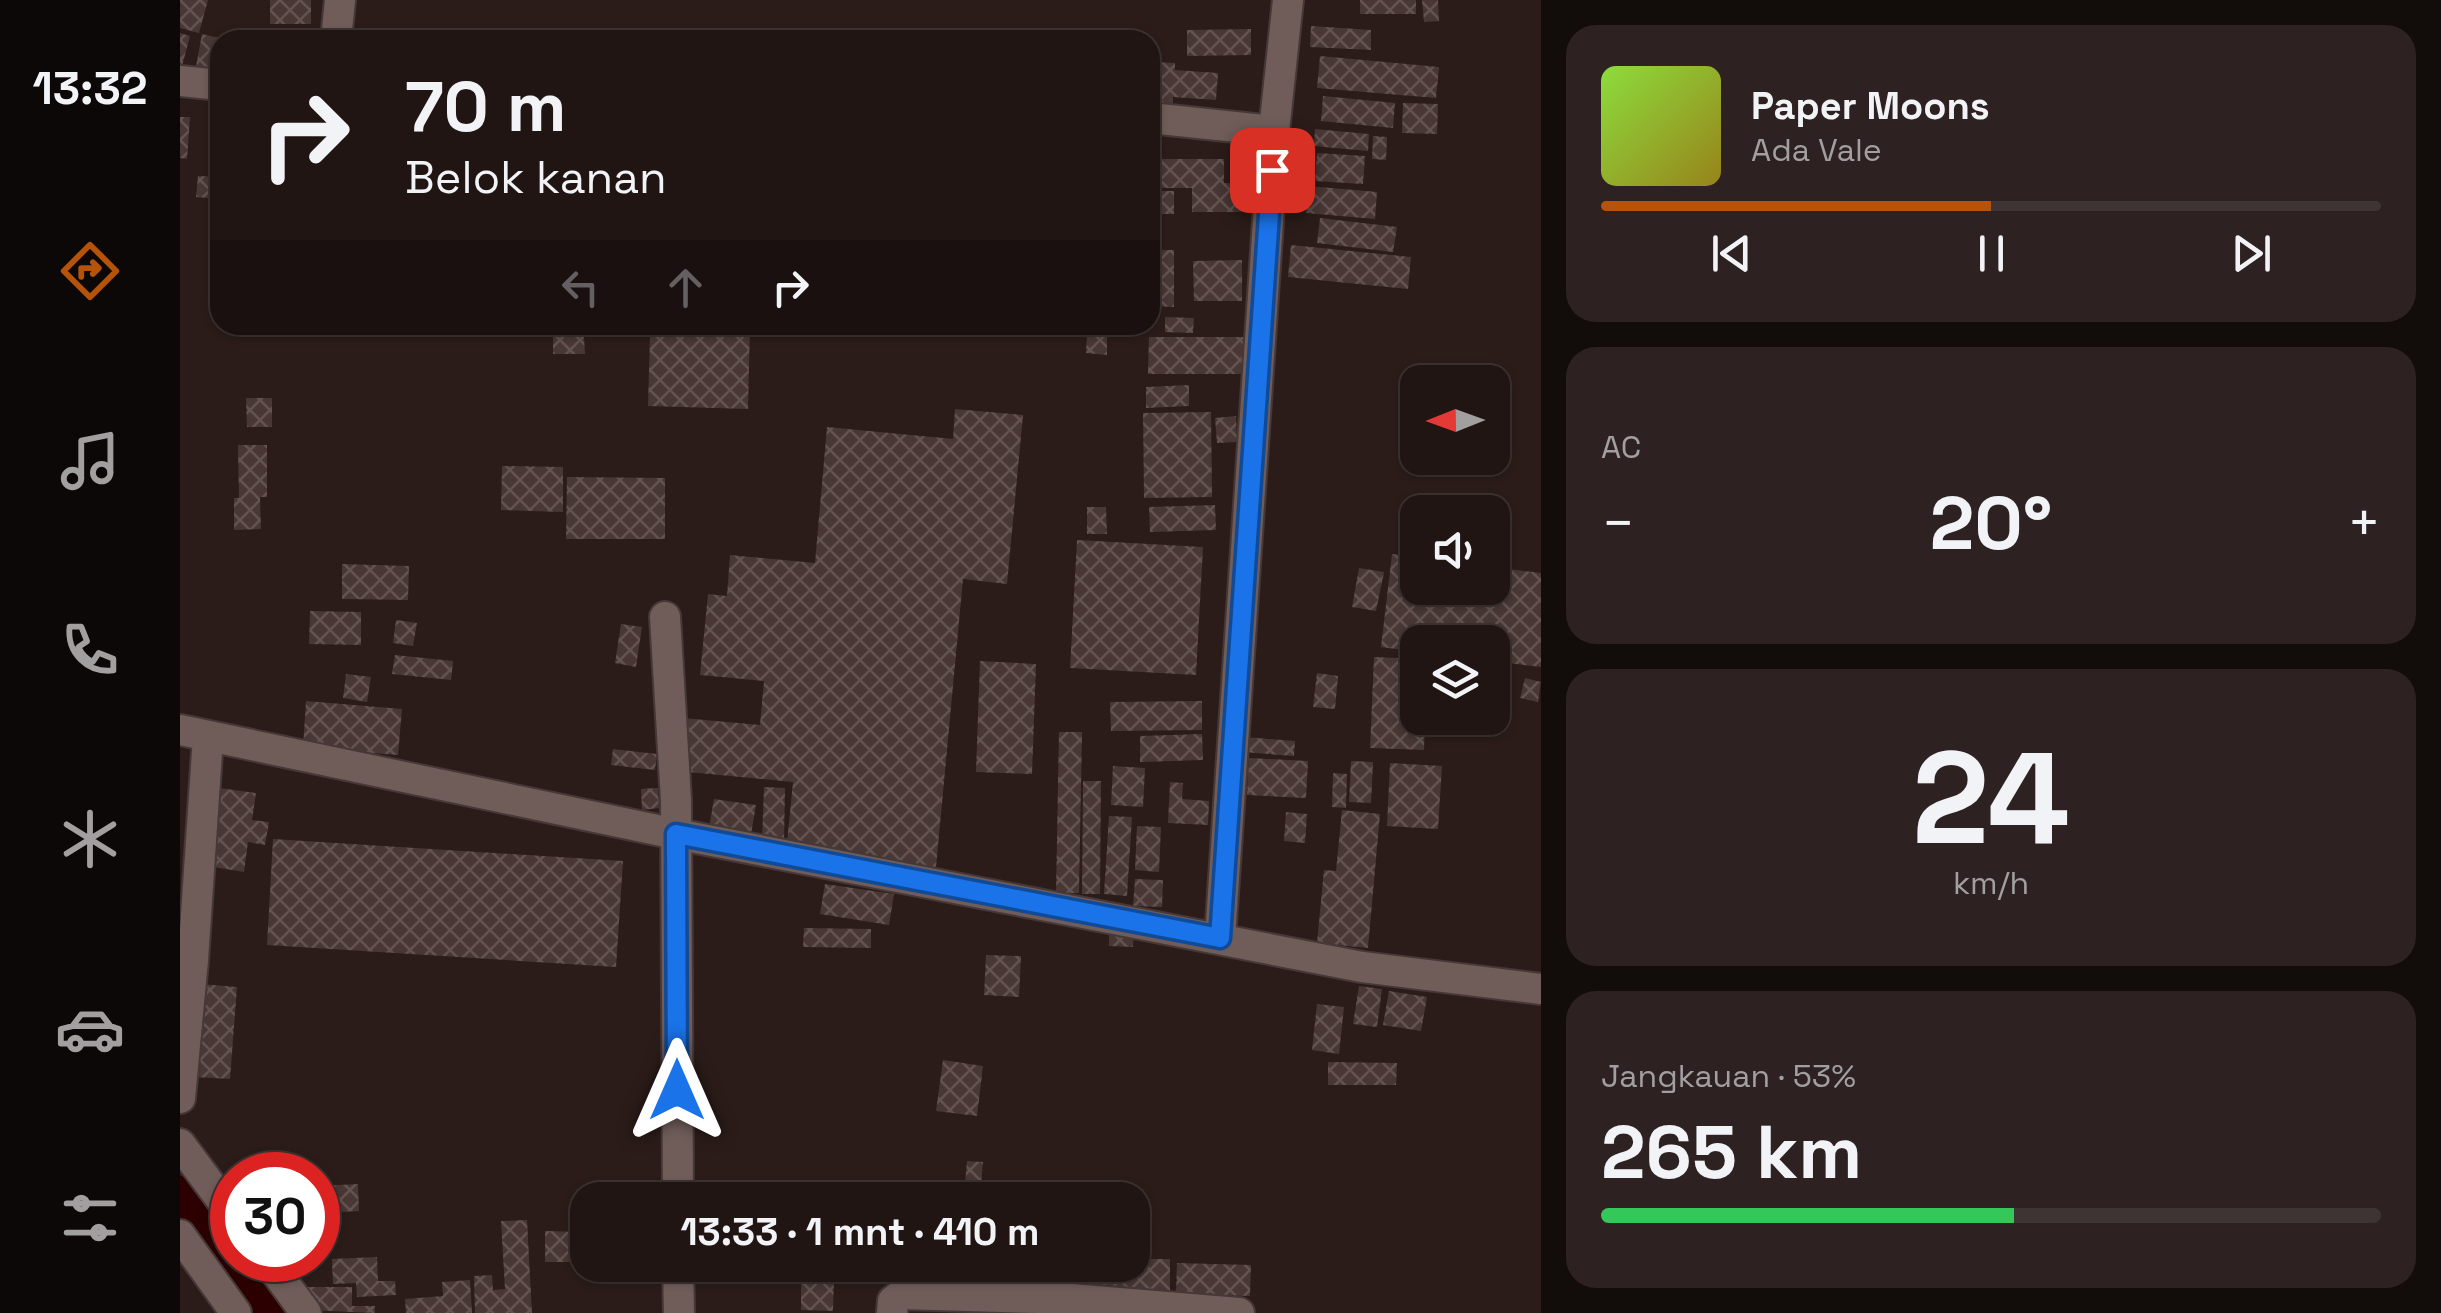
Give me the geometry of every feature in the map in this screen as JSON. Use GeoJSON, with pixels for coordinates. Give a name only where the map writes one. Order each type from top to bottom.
{"type":"FeatureCollection","features":[{"type":"Feature","properties":{"kind":"street"},"geometry":{"type":"LineString","coordinates":[[337,30],[340,0]]}},
{"type":"Feature","properties":{"kind":"street"},"geometry":{"type":"LineString","coordinates":[[1220,938],[1274,132],[1288,0]]}},
{"type":"Feature","properties":{"kind":"street"},"geometry":{"type":"LineString","coordinates":[[180,81],[210,84]]}},
{"type":"Feature","properties":{"kind":"street"},"geometry":{"type":"LineString","coordinates":[[1160,119],[1274,132]]}},
{"type":"Feature","properties":{"kind":"street"},"geometry":{"type":"LineString","coordinates":[[665,617],[676,834],[678,1182]]}},
{"type":"Feature","properties":{"kind":"street"},"geometry":{"type":"LineString","coordinates":[[180,1098],[193,960],[194,734],[676,834],[1362,967],[1541,989]]}},
{"type":"Feature","properties":{"kind":"street"},"geometry":{"type":"LineString","coordinates":[[180,1144],[210,1184]]}},
{"type":"Feature","properties":{"kind":"street"},"geometry":{"type":"LineString","coordinates":[[180,1235],[236,1313]]}},
{"type":"Feature","properties":{"kind":"street"},"geometry":{"type":"LineString","coordinates":[[283,1282],[306,1313]]}},
{"type":"Feature","properties":{"kind":"street"},"geometry":{"type":"LineString","coordinates":[[678,1282],[678,1313]]}},
{"type":"Feature","properties":{"kind":"street"},"geometry":{"type":"LineString","coordinates":[[892,1313],[894,1301],[902,1294],[1239,1313]]}},
{"type":"Feature","properties":{"kind":"building"},"geometry":{"type":"Polygon","coordinates":[[[180,0],[208,0],[199,33],[180,28],[180,0]]]}},
{"type":"Feature","properties":{"kind":"building"},"geometry":{"type":"Polygon","coordinates":[[[270,0],[311,0],[311,24],[270,24],[270,0]]]}},
{"type":"Feature","properties":{"kind":"building"},"geometry":{"type":"Polygon","coordinates":[[[1360,0],[1416,0],[1416,14],[1360,14],[1360,0]]]}},
{"type":"Feature","properties":{"kind":"building"},"geometry":{"type":"Polygon","coordinates":[[[1422,0],[1438,0],[1439,21],[1424,22],[1422,0]]]}},
{"type":"Feature","properties":{"kind":"building"},"geometry":{"type":"Polygon","coordinates":[[[1311,26],[1371,30],[1371,50],[1310,47],[1311,26]]]}},
{"type":"Feature","properties":{"kind":"building"},"geometry":{"type":"Polygon","coordinates":[[[1251,29],[1251,55],[1187,56],[1187,30],[1251,29]]]}},
{"type":"Feature","properties":{"kind":"building"},"geometry":{"type":"Polygon","coordinates":[[[180,33],[190,36],[181,70],[180,70],[180,33]]]}},
{"type":"Feature","properties":{"kind":"building"},"geometry":{"type":"Polygon","coordinates":[[[202,34],[210,36],[210,80],[194,77],[202,34]]]}},
{"type":"Feature","properties":{"kind":"building"},"geometry":{"type":"Polygon","coordinates":[[[1320,56],[1439,67],[1436,98],[1317,88],[1320,56]]]}},
{"type":"Feature","properties":{"kind":"building"},"geometry":{"type":"Polygon","coordinates":[[[1160,62],[1175,63],[1175,70],[1218,73],[1216,100],[1173,97],[1173,105],[1160,104],[1160,62]]]}},
{"type":"Feature","properties":{"kind":"building"},"geometry":{"type":"Polygon","coordinates":[[[1323,96],[1395,103],[1393,128],[1321,121],[1323,96]]]}},
{"type":"Feature","properties":{"kind":"building"},"geometry":{"type":"Polygon","coordinates":[[[1403,103],[1438,104],[1437,134],[1402,133],[1403,103]]]}},
{"type":"Feature","properties":{"kind":"building"},"geometry":{"type":"Polygon","coordinates":[[[180,117],[190,117],[187,159],[180,158],[180,117]]]}},
{"type":"Feature","properties":{"kind":"building"},"geometry":{"type":"Polygon","coordinates":[[[1315,129],[1369,134],[1368,151],[1314,146],[1315,129]]]}},
{"type":"Feature","properties":{"kind":"building"},"geometry":{"type":"Polygon","coordinates":[[[1373,136],[1387,137],[1386,160],[1372,159],[1373,136]]]}},
{"type":"Feature","properties":{"kind":"building"},"geometry":{"type":"Polygon","coordinates":[[[1317,153],[1365,156],[1363,184],[1315,181],[1317,153]]]}},
{"type":"Feature","properties":{"kind":"building"},"geometry":{"type":"Polygon","coordinates":[[[1160,159],[1224,159],[1224,183],[1253,183],[1253,212],[1192,212],[1192,188],[1160,188],[1160,159]]]}},
{"type":"Feature","properties":{"kind":"building"},"geometry":{"type":"Polygon","coordinates":[[[198,176],[210,177],[210,198],[196,197],[198,176]]]}},
{"type":"Feature","properties":{"kind":"building"},"geometry":{"type":"Polygon","coordinates":[[[1308,186],[1377,192],[1375,219],[1306,213],[1308,186]]]}},
{"type":"Feature","properties":{"kind":"building"},"geometry":{"type":"Polygon","coordinates":[[[1160,191],[1174,191],[1174,214],[1160,214],[1160,191]]]}},
{"type":"Feature","properties":{"kind":"building"},"geometry":{"type":"Polygon","coordinates":[[[1320,218],[1397,227],[1393,252],[1317,243],[1320,218]]]}},
{"type":"Feature","properties":{"kind":"building"},"geometry":{"type":"Polygon","coordinates":[[[1291,245],[1411,257],[1408,289],[1288,277],[1291,245]]]}},
{"type":"Feature","properties":{"kind":"building"},"geometry":{"type":"Polygon","coordinates":[[[1160,250],[1174,250],[1174,307],[1160,306],[1160,250]]]}},
{"type":"Feature","properties":{"kind":"building"},"geometry":{"type":"Polygon","coordinates":[[[1242,260],[1242,301],[1194,301],[1193,261],[1242,260]]]}},
{"type":"Feature","properties":{"kind":"building"},"geometry":{"type":"Polygon","coordinates":[[[1165,317],[1194,318],[1193,333],[1165,332],[1165,317]]]}},
{"type":"Feature","properties":{"kind":"building"},"geometry":{"type":"Polygon","coordinates":[[[650,335],[750,335],[748,409],[648,406],[650,335]]]}},
{"type":"Feature","properties":{"kind":"building"},"geometry":{"type":"Polygon","coordinates":[[[1087,335],[1107,335],[1107,355],[1086,353],[1087,335]]]}},
{"type":"Feature","properties":{"kind":"building"},"geometry":{"type":"Polygon","coordinates":[[[553,337],[584,337],[585,354],[553,354],[553,337]]]}},
{"type":"Feature","properties":{"kind":"building"},"geometry":{"type":"Polygon","coordinates":[[[1149,337],[1246,337],[1245,374],[1148,374],[1149,337]]]}},
{"type":"Feature","properties":{"kind":"building"},"geometry":{"type":"Polygon","coordinates":[[[1189,385],[1189,406],[1146,408],[1146,387],[1189,385]]]}},
{"type":"Feature","properties":{"kind":"building"},"geometry":{"type":"Polygon","coordinates":[[[246,398],[272,398],[272,427],[247,427],[246,398]]]}},
{"type":"Feature","properties":{"kind":"building"},"geometry":{"type":"Polygon","coordinates":[[[955,409],[1023,415],[1007,584],[963,579],[936,867],[786,853],[793,782],[678,771],[683,718],[760,725],[764,681],[700,675],[708,594],[727,596],[730,555],[815,563],[827,427],[953,439],[955,409]]]}},
{"type":"Feature","properties":{"kind":"building"},"geometry":{"type":"Polygon","coordinates":[[[1211,412],[1212,497],[1144,498],[1143,413],[1211,412]]]}},
{"type":"Feature","properties":{"kind":"building"},"geometry":{"type":"Polygon","coordinates":[[[1236,416],[1237,442],[1217,443],[1215,418],[1236,416]]]}},
{"type":"Feature","properties":{"kind":"building"},"geometry":{"type":"Polygon","coordinates":[[[238,445],[267,445],[267,497],[260,497],[261,529],[234,530],[234,498],[239,498],[238,445]]]}},
{"type":"Feature","properties":{"kind":"building"},"geometry":{"type":"Polygon","coordinates":[[[502,466],[563,467],[563,512],[501,510],[502,466]]]}},
{"type":"Feature","properties":{"kind":"building"},"geometry":{"type":"Polygon","coordinates":[[[567,477],[665,478],[665,539],[566,539],[567,477]]]}},
{"type":"Feature","properties":{"kind":"building"},"geometry":{"type":"Polygon","coordinates":[[[1215,505],[1216,530],[1150,532],[1149,507],[1215,505]]]}},
{"type":"Feature","properties":{"kind":"building"},"geometry":{"type":"Polygon","coordinates":[[[1087,507],[1106,507],[1107,534],[1087,534],[1087,507]]]}},
{"type":"Feature","properties":{"kind":"building"},"geometry":{"type":"Polygon","coordinates":[[[1077,540],[1203,547],[1196,675],[1070,668],[1077,540]]]}},
{"type":"Feature","properties":{"kind":"building"},"geometry":{"type":"Polygon","coordinates":[[[1392,554],[1400,555],[1400,605],[1510,605],[1510,569],[1541,573],[1541,667],[1510,663],[1510,625],[1400,625],[1400,650],[1381,647],[1392,554]]]}},
{"type":"Feature","properties":{"kind":"building"},"geometry":{"type":"Polygon","coordinates":[[[342,564],[409,566],[408,600],[342,599],[342,564]]]}},
{"type":"Feature","properties":{"kind":"building"},"geometry":{"type":"Polygon","coordinates":[[[1359,568],[1384,572],[1376,611],[1352,607],[1359,568]]]}},
{"type":"Feature","properties":{"kind":"building"},"geometry":{"type":"Polygon","coordinates":[[[310,611],[361,612],[361,645],[309,644],[310,611]]]}},
{"type":"Feature","properties":{"kind":"building"},"geometry":{"type":"Polygon","coordinates":[[[396,620],[417,623],[413,646],[393,643],[396,620]]]}},
{"type":"Feature","properties":{"kind":"building"},"geometry":{"type":"Polygon","coordinates":[[[621,624],[642,627],[636,667],[615,663],[621,624]]]}},
{"type":"Feature","properties":{"kind":"building"},"geometry":{"type":"Polygon","coordinates":[[[395,655],[453,661],[451,680],[392,674],[395,655]]]}},
{"type":"Feature","properties":{"kind":"building"},"geometry":{"type":"Polygon","coordinates":[[[1374,657],[1400,658],[1400,735],[1424,735],[1424,750],[1370,748],[1374,657]]]}},
{"type":"Feature","properties":{"kind":"building"},"geometry":{"type":"Polygon","coordinates":[[[980,661],[1036,664],[1032,774],[976,772],[980,661]]]}},
{"type":"Feature","properties":{"kind":"building"},"geometry":{"type":"Polygon","coordinates":[[[1317,673],[1338,676],[1335,709],[1313,707],[1317,673]]]}},
{"type":"Feature","properties":{"kind":"building"},"geometry":{"type":"Polygon","coordinates":[[[346,674],[371,677],[367,702],[343,698],[346,674]]]}},
{"type":"Feature","properties":{"kind":"building"},"geometry":{"type":"Polygon","coordinates":[[[1525,678],[1541,682],[1538,702],[1520,698],[1525,678]]]}},
{"type":"Feature","properties":{"kind":"building"},"geometry":{"type":"Polygon","coordinates":[[[306,701],[402,709],[398,755],[303,748],[306,701]]]}},
{"type":"Feature","properties":{"kind":"building"},"geometry":{"type":"Polygon","coordinates":[[[1202,701],[1202,730],[1111,731],[1110,702],[1202,701]]]}},
{"type":"Feature","properties":{"kind":"building"},"geometry":{"type":"Polygon","coordinates":[[[1059,732],[1082,732],[1079,893],[1056,893],[1059,732]]]}},
{"type":"Feature","properties":{"kind":"building"},"geometry":{"type":"Polygon","coordinates":[[[1202,734],[1203,760],[1140,762],[1140,736],[1202,734]]]}},
{"type":"Feature","properties":{"kind":"building"},"geometry":{"type":"Polygon","coordinates":[[[1243,737],[1295,741],[1294,756],[1242,752],[1243,737]]]}},
{"type":"Feature","properties":{"kind":"building"},"geometry":{"type":"Polygon","coordinates":[[[613,749],[657,754],[655,770],[611,765],[613,749]]]}},
{"type":"Feature","properties":{"kind":"building"},"geometry":{"type":"Polygon","coordinates":[[[1249,758],[1308,761],[1306,798],[1247,795],[1249,758]]]}},
{"type":"Feature","properties":{"kind":"building"},"geometry":{"type":"Polygon","coordinates":[[[1351,761],[1373,762],[1371,803],[1349,802],[1351,761]]]}},
{"type":"Feature","properties":{"kind":"building"},"geometry":{"type":"Polygon","coordinates":[[[1390,763],[1442,766],[1438,829],[1387,826],[1390,763]]]}},
{"type":"Feature","properties":{"kind":"building"},"geometry":{"type":"Polygon","coordinates":[[[1113,766],[1145,768],[1143,807],[1111,805],[1113,766]]]}},
{"type":"Feature","properties":{"kind":"building"},"geometry":{"type":"Polygon","coordinates":[[[1333,773],[1347,774],[1346,808],[1332,807],[1333,773]]]}},
{"type":"Feature","properties":{"kind":"building"},"geometry":{"type":"Polygon","coordinates":[[[1083,781],[1101,781],[1100,894],[1082,894],[1083,781]]]}},
{"type":"Feature","properties":{"kind":"building"},"geometry":{"type":"Polygon","coordinates":[[[1170,782],[1183,783],[1182,799],[1209,801],[1208,825],[1168,823],[1170,782]]]}},
{"type":"Feature","properties":{"kind":"building"},"geometry":{"type":"Polygon","coordinates":[[[764,787],[785,788],[784,841],[762,840],[764,787]]]}},
{"type":"Feature","properties":{"kind":"building"},"geometry":{"type":"Polygon","coordinates":[[[219,788],[256,793],[252,820],[269,822],[265,845],[248,842],[244,872],[207,866],[219,788]]]}},
{"type":"Feature","properties":{"kind":"building"},"geometry":{"type":"Polygon","coordinates":[[[658,788],[659,808],[642,810],[641,789],[658,788]]]}},
{"type":"Feature","properties":{"kind":"building"},"geometry":{"type":"Polygon","coordinates":[[[714,799],[756,805],[750,840],[708,833],[714,799]]]}},
{"type":"Feature","properties":{"kind":"building"},"geometry":{"type":"Polygon","coordinates":[[[1342,810],[1380,814],[1368,948],[1317,943],[1324,870],[1336,871],[1342,810]]]}},
{"type":"Feature","properties":{"kind":"building"},"geometry":{"type":"Polygon","coordinates":[[[1286,812],[1307,814],[1305,843],[1284,841],[1286,812]]]}},
{"type":"Feature","properties":{"kind":"building"},"geometry":{"type":"Polygon","coordinates":[[[1109,816],[1132,817],[1127,896],[1104,894],[1109,816]]]}},
{"type":"Feature","properties":{"kind":"building"},"geometry":{"type":"Polygon","coordinates":[[[1137,826],[1161,827],[1159,872],[1135,870],[1137,826]]]}},
{"type":"Feature","properties":{"kind":"building"},"geometry":{"type":"Polygon","coordinates":[[[273,839],[623,861],[616,967],[267,945],[273,839]]]}},
{"type":"Feature","properties":{"kind":"building"},"geometry":{"type":"Polygon","coordinates":[[[1135,879],[1163,880],[1162,907],[1133,906],[1135,879]]]}},
{"type":"Feature","properties":{"kind":"building"},"geometry":{"type":"Polygon","coordinates":[[[825,884],[894,894],[889,925],[820,914],[825,884]]]}},
{"type":"Feature","properties":{"kind":"building"},"geometry":{"type":"Polygon","coordinates":[[[1109,925],[1134,925],[1133,947],[1109,946],[1109,925]]]}},
{"type":"Feature","properties":{"kind":"building"},"geometry":{"type":"Polygon","coordinates":[[[804,928],[871,929],[871,948],[803,947],[804,928]]]}},
{"type":"Feature","properties":{"kind":"building"},"geometry":{"type":"Polygon","coordinates":[[[986,955],[1021,956],[1019,997],[984,995],[986,955]]]}},
{"type":"Feature","properties":{"kind":"building"},"geometry":{"type":"Polygon","coordinates":[[[201,984],[237,987],[230,1079],[194,1077],[201,984]]]}},
{"type":"Feature","properties":{"kind":"building"},"geometry":{"type":"Polygon","coordinates":[[[1359,986],[1382,989],[1377,1027],[1353,1024],[1359,986]]]}},
{"type":"Feature","properties":{"kind":"building"},"geometry":{"type":"Polygon","coordinates":[[[1389,991],[1427,997],[1421,1031],[1383,1025],[1389,991]]]}},
{"type":"Feature","properties":{"kind":"building"},"geometry":{"type":"Polygon","coordinates":[[[1317,1004],[1344,1007],[1339,1054],[1312,1050],[1317,1004]]]}},
{"type":"Feature","properties":{"kind":"building"},"geometry":{"type":"Polygon","coordinates":[[[943,1060],[983,1066],[977,1116],[936,1111],[943,1060]]]}},
{"type":"Feature","properties":{"kind":"building"},"geometry":{"type":"Polygon","coordinates":[[[1328,1062],[1397,1063],[1396,1085],[1328,1085],[1328,1062]]]}},
{"type":"Feature","properties":{"kind":"building"},"geometry":{"type":"Polygon","coordinates":[[[967,1161],[983,1162],[981,1182],[965,1182],[967,1161]]]}},
{"type":"Feature","properties":{"kind":"building"},"geometry":{"type":"Polygon","coordinates":[[[358,1184],[359,1211],[340,1212],[340,1185],[358,1184]]]}},
{"type":"Feature","properties":{"kind":"building"},"geometry":{"type":"Polygon","coordinates":[[[527,1220],[532,1313],[475,1313],[474,1276],[492,1275],[493,1290],[505,1289],[501,1221],[527,1220]]]}},
{"type":"Feature","properties":{"kind":"building"},"geometry":{"type":"Polygon","coordinates":[[[545,1231],[570,1232],[570,1262],[545,1262],[545,1231]]]}},
{"type":"Feature","properties":{"kind":"building"},"geometry":{"type":"Polygon","coordinates":[[[377,1257],[378,1281],[395,1281],[396,1295],[357,1297],[356,1283],[333,1284],[340,1282],[340,1259],[377,1257]]]}},
{"type":"Feature","properties":{"kind":"building"},"geometry":{"type":"Polygon","coordinates":[[[1150,1259],[1170,1259],[1170,1293],[1052,1291],[1052,1282],[1150,1282],[1150,1259]]]}},
{"type":"Feature","properties":{"kind":"building"},"geometry":{"type":"Polygon","coordinates":[[[1177,1263],[1251,1265],[1250,1296],[1176,1294],[1177,1263]]]}},
{"type":"Feature","properties":{"kind":"building"},"geometry":{"type":"Polygon","coordinates":[[[470,1280],[472,1313],[406,1313],[405,1299],[443,1296],[442,1282],[470,1280]]]}},
{"type":"Feature","properties":{"kind":"building"},"geometry":{"type":"Polygon","coordinates":[[[801,1282],[834,1282],[833,1311],[801,1310],[801,1282]]]}},
{"type":"Feature","properties":{"kind":"building"},"geometry":{"type":"Polygon","coordinates":[[[994,1282],[1044,1282],[1044,1289],[994,1288],[994,1282]]]}},
{"type":"Feature","properties":{"kind":"building"},"geometry":{"type":"Polygon","coordinates":[[[307,1287],[352,1287],[352,1306],[375,1306],[375,1313],[307,1310],[307,1287]]]}},
{"type":"Feature","properties":{"kind":"waterway"},"geometry":{"type":"LineString","coordinates":[[180,1200],[260,1313]]}},
{"type":"Feature","properties":{"kind":"route"},"geometry":{"type":"LineString","coordinates":[[677,1090],[676,834],[1220,938],[1272,170]]}}]}
